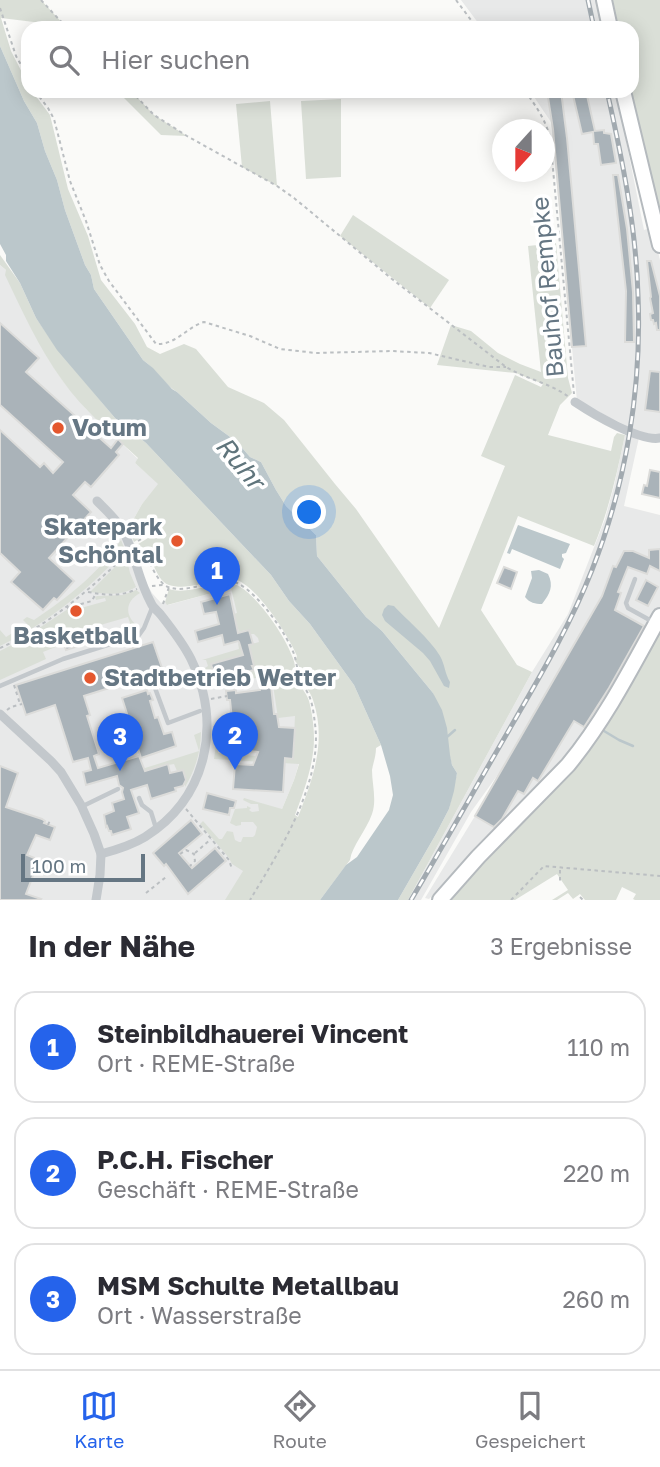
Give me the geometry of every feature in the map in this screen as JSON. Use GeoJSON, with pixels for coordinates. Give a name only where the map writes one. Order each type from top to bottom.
{"type":"FeatureCollection","features":[{"type":"Feature","properties":{"kind":"main road"},"geometry":{"type":"LineString","coordinates":[[604,0],[608,21]]}},
{"type":"Feature","properties":{"kind":"main road"},"geometry":{"type":"LineString","coordinates":[[626,98],[660,245]]}},
{"type":"Feature","properties":{"kind":"main road"},"geometry":{"type":"LineString","coordinates":[[440,900],[580,751],[658,619]]}},
{"type":"Feature","properties":{"kind":"street"},"geometry":{"type":"LineString","coordinates":[[575,402],[639,437],[660,438]]}},
{"type":"Feature","properties":{"kind":"street"},"geometry":{"type":"LineString","coordinates":[[97,501],[123,531],[144,589],[191,659],[201,682],[208,720],[204,755],[197,778],[181,804],[169,818],[138,841],[101,855]]}},
{"type":"Feature","properties":{"kind":"street"},"geometry":{"type":"LineString","coordinates":[[1,715],[37,748],[82,807],[101,855],[96,900]]}},
{"type":"Feature","properties":{"kind":"lane"},"geometry":{"type":"LineString","coordinates":[[635,579],[626,603],[628,608],[658,619]]}},
{"type":"Feature","properties":{"kind":"lane"},"geometry":{"type":"LineString","coordinates":[[0,686],[63,659],[139,635],[155,609]]}},
{"type":"Feature","properties":{"kind":"lane"},"geometry":{"type":"LineString","coordinates":[[190,673],[155,688],[168,723],[200,712]]}},
{"type":"Feature","properties":{"kind":"lane"},"geometry":{"type":"LineString","coordinates":[[82,807],[118,789]]}},
{"type":"Feature","properties":{"kind":"lane"},"geometry":{"type":"LineString","coordinates":[[139,798],[142,805],[151,812],[156,829]]}},
{"type":"Feature","properties":{"kind":"path"},"geometry":{"type":"LineString","coordinates":[[41,0],[60,21]]}},
{"type":"Feature","properties":{"kind":"path"},"geometry":{"type":"LineString","coordinates":[[456,0],[472,21]]}},
{"type":"Feature","properties":{"kind":"path"},"geometry":{"type":"LineString","coordinates":[[0,8],[21,64]]}},
{"type":"Feature","properties":{"kind":"path"},"geometry":{"type":"LineString","coordinates":[[40,98],[54,119],[70,181],[100,265],[156,344],[163,345],[204,322],[250,336],[280,349],[316,353],[429,353],[489,367],[506,367]]}},
{"type":"Feature","properties":{"kind":"path"},"geometry":{"type":"LineString","coordinates":[[138,98],[154,115],[294,198],[392,279],[506,367],[560,390],[575,402]]}},
{"type":"Feature","properties":{"kind":"path","name":"Bauhof Rempke"},"geometry":{"type":"LineString","coordinates":[[530,98],[546,122],[550,137],[575,402]]}},
{"type":"Feature","properties":{"kind":"path"},"geometry":{"type":"LineString","coordinates":[[0,648],[66,608],[87,592],[129,548],[167,522]]}},
{"type":"Feature","properties":{"kind":"path"},"geometry":{"type":"LineString","coordinates":[[129,548],[142,552],[164,584],[169,587],[180,589],[232,581],[250,591],[264,606],[286,639],[294,655],[299,677],[310,697],[317,745],[310,779],[290,831],[250,900]]}},
{"type":"Feature","properties":{"kind":"path"},"geometry":{"type":"LineString","coordinates":[[87,592],[111,596],[164,584]]}},
{"type":"Feature","properties":{"kind":"path"},"geometry":{"type":"LineString","coordinates":[[155,609],[164,602],[169,587]]}},
{"type":"Feature","properties":{"kind":"path"},"geometry":{"type":"LineString","coordinates":[[66,608],[92,601],[95,594]]}},
{"type":"Feature","properties":{"kind":"path"},"geometry":{"type":"LineString","coordinates":[[1,715],[11,707],[21,704],[13,680]]}},
{"type":"Feature","properties":{"kind":"path"},"geometry":{"type":"LineString","coordinates":[[204,700],[227,696]]}},
{"type":"Feature","properties":{"kind":"path"},"geometry":{"type":"LineString","coordinates":[[217,721],[247,719]]}},
{"type":"Feature","properties":{"kind":"path"},"geometry":{"type":"LineString","coordinates":[[181,804],[229,860],[232,869]]}},
{"type":"Feature","properties":{"kind":"path"},"geometry":{"type":"LineString","coordinates":[[48,825],[50,820]]}},
{"type":"Feature","properties":{"kind":"path"},"geometry":{"type":"LineString","coordinates":[[194,854],[211,839]]}},
{"type":"Feature","properties":{"kind":"path"},"geometry":{"type":"LineString","coordinates":[[180,854],[186,850],[194,854]]}},
{"type":"Feature","properties":{"kind":"path"},"geometry":{"type":"LineString","coordinates":[[190,866],[195,861],[194,854]]}},
{"type":"Feature","properties":{"kind":"path"},"geometry":{"type":"LineString","coordinates":[[511,900],[544,866],[660,876]]}},
{"type":"Feature","properties":{"kind":"path"},"geometry":{"type":"LineString","coordinates":[[559,869],[560,881]]}},
{"type":"Feature","properties":{"kind":"path"},"geometry":{"type":"LineString","coordinates":[[146,893],[166,877]]}},
{"type":"Feature","properties":{"kind":"shaded area"},"geometry":{"type":"Polygon","coordinates":[[[0,0],[41,0],[60,21],[1,18],[11,51],[21,70],[21,94],[0,46],[0,0]]]}},
{"type":"Feature","properties":{"kind":"shaded area"},"geometry":{"type":"Polygon","coordinates":[[[461,0],[597,0],[602,21],[477,21],[461,0]]]}},
{"type":"Feature","properties":{"kind":"shaded area"},"geometry":{"type":"Polygon","coordinates":[[[608,0],[660,0],[660,227],[629,98],[639,98],[639,21],[612,21],[608,0]]]}},
{"type":"Feature","properties":{"kind":"shaded area"},"geometry":{"type":"Polygon","coordinates":[[[23,98],[37,98],[50,115],[68,189],[88,236],[101,280],[135,324],[147,347],[160,354],[184,344],[196,349],[228,387],[264,403],[284,420],[356,509],[439,628],[505,466],[481,456],[515,375],[541,387],[543,384],[516,373],[437,365],[451,325],[471,331],[498,353],[541,372],[528,246],[556,243],[568,378],[572,393],[560,405],[548,435],[611,451],[617,433],[625,435],[619,463],[594,546],[518,516],[481,610],[517,665],[532,672],[408,900],[398,900],[449,809],[457,773],[452,765],[433,693],[317,556],[316,535],[286,506],[261,462],[250,457],[237,442],[211,423],[143,360],[94,289],[37,123],[23,98]]]}},
{"type":"Feature","properties":{"kind":"shaded area"},"geometry":{"type":"Polygon","coordinates":[[[124,98],[138,98],[154,115],[187,136],[161,135],[124,98]]]}},
{"type":"Feature","properties":{"kind":"shaded area"},"geometry":{"type":"Polygon","coordinates":[[[535,98],[617,98],[644,230],[652,227],[660,260],[660,435],[640,433],[624,506],[660,515],[660,612],[636,644],[610,696],[571,752],[429,899],[425,898],[499,773],[471,812],[421,900],[408,900],[532,672],[568,614],[605,519],[627,426],[577,401],[555,165],[555,119],[549,119],[535,98]]]}},
{"type":"Feature","properties":{"kind":"shaded area"},"geometry":{"type":"Polygon","coordinates":[[[341,99],[341,177],[306,179],[301,101],[341,99]]]}},
{"type":"Feature","properties":{"kind":"shaded area"},"geometry":{"type":"Polygon","coordinates":[[[270,101],[277,186],[242,167],[236,104],[270,101]]]}},
{"type":"Feature","properties":{"kind":"shaded area"},"geometry":{"type":"Polygon","coordinates":[[[353,215],[449,280],[430,308],[340,236],[353,215]]]}},
{"type":"Feature","properties":{"kind":"shaded area"},"geometry":{"type":"Polygon","coordinates":[[[0,255],[20,283],[36,318],[58,350],[115,418],[146,443],[271,575],[354,685],[381,745],[376,748],[372,770],[373,809],[350,860],[320,900],[225,900],[243,871],[232,864],[200,824],[203,821],[219,839],[222,839],[227,831],[233,832],[235,840],[239,842],[243,837],[253,837],[257,827],[253,822],[241,822],[241,825],[236,826],[230,823],[235,809],[247,806],[252,812],[259,811],[258,804],[251,804],[243,800],[244,798],[282,809],[299,764],[214,759],[218,731],[219,739],[239,740],[219,740],[218,753],[293,759],[295,716],[278,718],[270,676],[211,684],[205,668],[208,666],[206,660],[202,660],[239,649],[238,643],[241,647],[259,642],[254,634],[245,630],[239,632],[236,622],[230,623],[226,616],[237,613],[231,588],[167,605],[165,602],[169,589],[177,591],[231,583],[237,585],[253,597],[283,638],[309,701],[314,729],[314,748],[295,815],[298,817],[313,774],[319,730],[313,700],[295,661],[297,656],[293,647],[270,611],[242,582],[229,579],[187,586],[169,585],[160,577],[142,549],[135,546],[153,535],[150,532],[134,542],[128,529],[142,504],[158,484],[135,463],[138,458],[88,412],[62,380],[24,316],[5,275],[6,270],[0,265],[0,255]]]}},
{"type":"Feature","properties":{"kind":"shaded area"},"geometry":{"type":"Polygon","coordinates":[[[0,265],[6,270],[46,355],[63,381],[87,410],[138,459],[135,463],[159,484],[142,504],[128,529],[143,577],[152,593],[161,603],[164,601],[168,605],[231,588],[295,695],[299,763],[294,780],[282,809],[229,900],[0,900],[0,265]]]}},
{"type":"Feature","properties":{"kind":"shaded area"},"geometry":{"type":"Polygon","coordinates":[[[121,540],[125,550],[97,578],[51,616],[0,646],[0,630],[6,637],[27,624],[23,620],[27,617],[34,620],[58,603],[93,574],[121,540]]]}},
{"type":"Feature","properties":{"kind":"shaded area"},"geometry":{"type":"Polygon","coordinates":[[[126,556],[136,587],[119,593],[90,592],[126,556]]]}},
{"type":"Feature","properties":{"kind":"shaded area"},"geometry":{"type":"Polygon","coordinates":[[[136,590],[140,593],[131,601],[128,610],[131,619],[139,627],[132,629],[128,617],[73,633],[74,637],[43,652],[46,659],[0,680],[0,651],[68,609],[106,601],[105,598],[96,600],[97,596],[123,595],[136,590]]]}},
{"type":"Feature","properties":{"kind":"shaded area"},"geometry":{"type":"Polygon","coordinates":[[[660,616],[660,900],[635,900],[633,899],[636,894],[622,887],[616,900],[585,900],[580,894],[573,899],[568,893],[552,900],[568,890],[557,874],[515,900],[448,900],[575,763],[660,616]]]}},
{"type":"Feature","properties":{"kind":"shaded area"},"geometry":{"type":"Polygon","coordinates":[[[201,732],[200,747],[197,761],[185,787],[183,770],[177,771],[174,764],[168,765],[151,787],[147,788],[142,769],[199,751],[194,735],[201,732]]]}},
{"type":"Feature","properties":{"kind":"water","name":"Ruhr"},"geometry":{"type":"Polygon","coordinates":[[[0,46],[21,98],[37,123],[94,289],[143,360],[172,389],[237,442],[250,457],[261,462],[286,506],[316,535],[317,556],[433,693],[442,710],[452,765],[457,773],[454,791],[449,809],[398,900],[320,900],[346,865],[357,857],[389,810],[393,795],[381,745],[354,685],[271,575],[146,443],[115,418],[57,350],[36,318],[0,244],[0,46]]]}},
{"type":"Feature","properties":{"kind":"water"},"geometry":{"type":"Polygon","coordinates":[[[518,525],[570,544],[566,553],[562,554],[564,559],[560,569],[512,549],[510,554],[507,553],[518,525]]]}},
{"type":"Feature","properties":{"kind":"water"},"geometry":{"type":"Polygon","coordinates":[[[539,570],[548,574],[551,582],[549,593],[542,604],[533,603],[525,597],[532,578],[531,571],[539,570]]]}},
{"type":"Feature","properties":{"kind":"water"},"geometry":{"type":"Polygon","coordinates":[[[388,605],[394,606],[436,650],[450,682],[449,688],[444,686],[423,653],[385,621],[382,615],[388,605]]]}},
{"type":"Feature","properties":{"kind":"building"},"geometry":{"type":"Polygon","coordinates":[[[548,98],[562,98],[567,138],[586,346],[572,347],[555,152],[555,119],[551,119],[548,98]]]}},
{"type":"Feature","properties":{"kind":"building"},"geometry":{"type":"Polygon","coordinates":[[[574,98],[588,98],[595,131],[604,130],[604,133],[611,134],[616,163],[601,165],[593,132],[582,134],[574,98]]]}},
{"type":"Feature","properties":{"kind":"building"},"geometry":{"type":"Polygon","coordinates":[[[613,175],[618,175],[627,229],[634,342],[625,342],[626,291],[613,175]]]}},
{"type":"Feature","properties":{"kind":"building"},"geometry":{"type":"Polygon","coordinates":[[[647,261],[651,261],[660,296],[660,330],[657,330],[656,323],[651,320],[650,314],[653,313],[647,261]]]}},
{"type":"Feature","properties":{"kind":"building"},"geometry":{"type":"Polygon","coordinates":[[[0,323],[39,358],[26,372],[111,448],[118,439],[123,444],[116,452],[119,455],[91,487],[85,482],[73,495],[91,512],[49,558],[74,581],[57,600],[54,598],[43,610],[11,582],[20,572],[0,553],[0,430],[40,467],[44,463],[53,473],[63,462],[0,405],[0,323]]]}},
{"type":"Feature","properties":{"kind":"building"},"geometry":{"type":"Polygon","coordinates":[[[650,371],[660,372],[660,412],[645,410],[650,371]]]}},
{"type":"Feature","properties":{"kind":"building"},"geometry":{"type":"Polygon","coordinates":[[[650,470],[660,472],[660,498],[642,494],[644,485],[647,486],[650,470]]]}},
{"type":"Feature","properties":{"kind":"building"},"geometry":{"type":"Polygon","coordinates":[[[660,549],[660,571],[650,566],[647,574],[628,567],[618,592],[621,593],[615,610],[644,626],[584,727],[574,721],[538,781],[533,778],[524,794],[518,791],[502,819],[494,827],[475,816],[602,596],[613,566],[616,567],[624,551],[633,551],[649,558],[649,550],[660,549]]]}},
{"type":"Feature","properties":{"kind":"building"},"geometry":{"type":"Polygon","coordinates":[[[504,567],[517,572],[511,589],[497,583],[504,567]]]}},
{"type":"Feature","properties":{"kind":"building"},"geometry":{"type":"Polygon","coordinates":[[[646,580],[658,587],[648,606],[636,600],[646,580]]]}},
{"type":"Feature","properties":{"kind":"building"},"geometry":{"type":"Polygon","coordinates":[[[230,594],[238,633],[249,630],[253,644],[249,645],[254,670],[224,678],[221,667],[213,671],[211,664],[243,655],[239,642],[224,645],[222,635],[198,642],[195,631],[219,624],[216,612],[204,614],[201,602],[230,594]]]}},
{"type":"Feature","properties":{"kind":"building"},"geometry":{"type":"Polygon","coordinates":[[[87,629],[91,642],[66,650],[63,640],[74,637],[72,633],[87,629]]]}},
{"type":"Feature","properties":{"kind":"building"},"geometry":{"type":"Polygon","coordinates":[[[153,642],[163,671],[84,696],[90,715],[87,716],[99,754],[94,756],[98,768],[139,756],[145,771],[168,764],[170,773],[183,770],[186,780],[183,786],[175,788],[176,791],[151,799],[147,785],[131,790],[139,813],[127,817],[131,829],[112,835],[106,827],[104,815],[114,811],[112,803],[124,799],[123,788],[119,785],[117,776],[86,785],[83,772],[91,770],[88,758],[73,762],[55,705],[26,715],[16,685],[153,642]]]}},
{"type":"Feature","properties":{"kind":"building"},"geometry":{"type":"Polygon","coordinates":[[[270,676],[274,714],[277,714],[279,727],[295,728],[293,759],[285,758],[283,792],[233,789],[235,764],[253,765],[258,752],[248,751],[250,721],[247,721],[247,717],[232,719],[226,691],[236,690],[236,693],[260,690],[259,679],[270,676]]]}},
{"type":"Feature","properties":{"kind":"building"},"geometry":{"type":"Polygon","coordinates":[[[147,690],[153,700],[150,701],[155,718],[158,717],[164,734],[172,732],[176,746],[141,758],[122,698],[147,690]]]}},
{"type":"Feature","properties":{"kind":"building"},"geometry":{"type":"Polygon","coordinates":[[[0,766],[18,773],[6,807],[42,819],[44,823],[55,827],[50,840],[36,835],[27,855],[39,860],[26,894],[40,900],[0,900],[0,766]]]}},
{"type":"Feature","properties":{"kind":"building"},"geometry":{"type":"Polygon","coordinates":[[[207,793],[236,801],[234,808],[230,808],[229,815],[203,809],[207,793]]]}},
{"type":"Feature","properties":{"kind":"building"},"geometry":{"type":"Polygon","coordinates":[[[191,820],[202,834],[179,853],[192,868],[215,848],[226,861],[188,894],[166,864],[164,866],[153,853],[191,820]]]}},
{"type":"Feature","properties":{"kind":"waterway"},"geometry":{"type":"LineString","coordinates":[[447,737],[455,730]]}},
{"type":"Feature","properties":{"kind":"waterway"},"geometry":{"type":"LineString","coordinates":[[604,731],[633,746]]}},
{"type":"Feature","properties":{"kind":"railway"},"geometry":{"type":"LineString","coordinates":[[588,0],[592,21]]}},
{"type":"Feature","properties":{"kind":"railway"},"geometry":{"type":"LineString","coordinates":[[411,900],[543,671],[574,611],[604,537],[623,470],[637,365],[637,269],[623,167],[608,98]]}},
{"type":"Feature","properties":{"kind":"place","name":"Votum"},"geometry":{"type":"Point","coordinates":[58,428]}},
{"type":"Feature","properties":{"kind":"place","name":"Skatepark Schöntal"},"geometry":{"type":"Point","coordinates":[177,541]}},
{"type":"Feature","properties":{"kind":"place","name":"Steinbildhauerei Vincent"},"geometry":{"type":"Point","coordinates":[217,605]}},
{"type":"Feature","properties":{"kind":"place","name":"Basketball"},"geometry":{"type":"Point","coordinates":[76,611]}},
{"type":"Feature","properties":{"kind":"place","name":"Stadtbetrieb Wetter"},"geometry":{"type":"Point","coordinates":[90,678]}},
{"type":"Feature","properties":{"kind":"place","name":"P.C.H. Fischer"},"geometry":{"type":"Point","coordinates":[235,770]}},
{"type":"Feature","properties":{"kind":"place","name":"MSM Schulte Metallbau"},"geometry":{"type":"Point","coordinates":[120,771]}}]}
